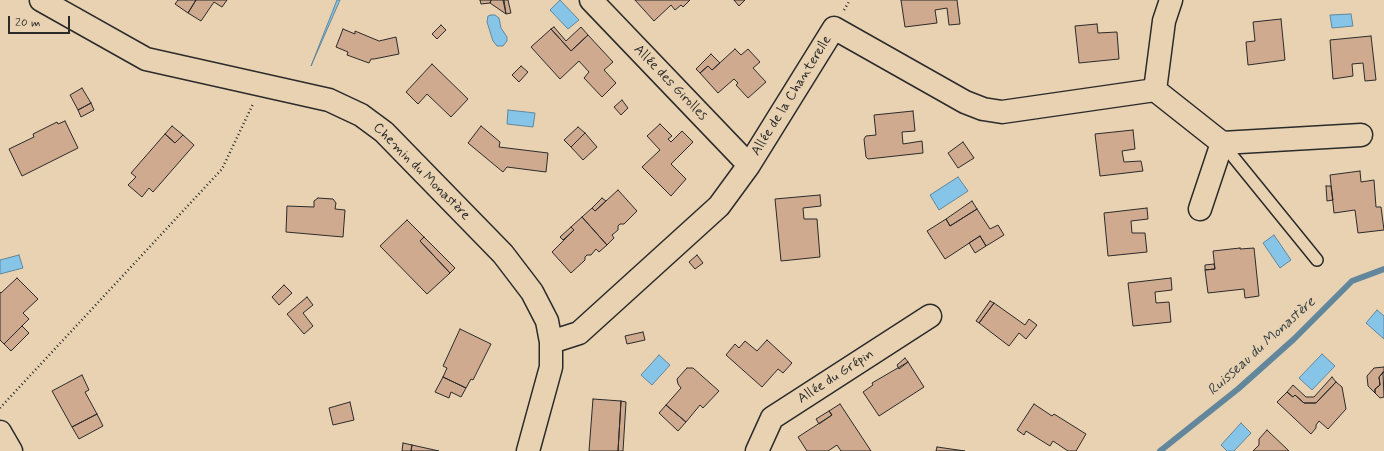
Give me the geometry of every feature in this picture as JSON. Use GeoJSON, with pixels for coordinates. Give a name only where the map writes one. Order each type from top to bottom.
{"type":"FeatureCollection","features":[{"type":"Feature","properties":{"kind":"street","name":"Chemin du Monastère"},"geometry":{"type":"LineString","coordinates":[[42,0],[146,59],[329,100],[361,115],[384,132],[503,254],[532,292],[547,321],[551,342],[551,367],[528,451]]}},
{"type":"Feature","properties":{"kind":"street","name":"Allée des Girolles"},"geometry":{"type":"LineString","coordinates":[[590,0],[748,165]]}},
{"type":"Feature","properties":{"kind":"street"},"geometry":{"type":"LineString","coordinates":[[1171,0],[1164,21],[1154,90],[1222,143],[1361,135]]}},
{"type":"Feature","properties":{"kind":"street","name":"Allée de la Chanterelle"},"geometry":{"type":"LineString","coordinates":[[551,342],[579,333],[719,206],[748,165],[834,28],[965,102],[983,109],[1002,112],[1154,90]]}},
{"type":"Feature","properties":{"kind":"street"},"geometry":{"type":"LineString","coordinates":[[1200,209],[1222,143]]}},
{"type":"Feature","properties":{"kind":"street","name":"Allée du Grépin"},"geometry":{"type":"LineString","coordinates":[[758,451],[772,418],[930,316]]}},
{"type":"Feature","properties":{"kind":"street"},"geometry":{"type":"LineString","coordinates":[[0,432],[12,451]]}},
{"type":"Feature","properties":{"kind":"lane"},"geometry":{"type":"LineString","coordinates":[[1222,143],[1317,260]]}},
{"type":"Feature","properties":{"kind":"path"},"geometry":{"type":"LineString","coordinates":[[0,408],[222,169],[263,84]]}},
{"type":"Feature","properties":{"kind":"water"},"geometry":{"type":"Polygon","coordinates":[[[337,0],[340,0],[311,66],[337,0]]]}},
{"type":"Feature","properties":{"kind":"water"},"geometry":{"type":"Polygon","coordinates":[[[560,0],[579,20],[568,29],[550,10],[560,0]]]}},
{"type":"Feature","properties":{"kind":"water"},"geometry":{"type":"Polygon","coordinates":[[[1351,14],[1353,26],[1332,28],[1330,15],[1351,14]]]}},
{"type":"Feature","properties":{"kind":"water"},"geometry":{"type":"Polygon","coordinates":[[[495,15],[499,18],[501,28],[507,37],[507,41],[503,46],[497,46],[493,41],[487,22],[488,16],[495,15]]]}},
{"type":"Feature","properties":{"kind":"water"},"geometry":{"type":"Polygon","coordinates":[[[508,110],[535,113],[533,127],[507,124],[508,110]]]}},
{"type":"Feature","properties":{"kind":"water"},"geometry":{"type":"Polygon","coordinates":[[[958,177],[968,191],[939,210],[930,195],[958,177]]]}},
{"type":"Feature","properties":{"kind":"water"},"geometry":{"type":"Polygon","coordinates":[[[1274,235],[1291,260],[1280,268],[1263,243],[1274,235]]]}},
{"type":"Feature","properties":{"kind":"water"},"geometry":{"type":"Polygon","coordinates":[[[19,255],[23,268],[0,274],[0,260],[19,255]]]}},
{"type":"Feature","properties":{"kind":"water"},"geometry":{"type":"Polygon","coordinates":[[[1377,310],[1384,316],[1384,339],[1366,323],[1377,310]]]}},
{"type":"Feature","properties":{"kind":"water"},"geometry":{"type":"Polygon","coordinates":[[[1322,354],[1335,366],[1312,390],[1299,378],[1322,354]]]}},
{"type":"Feature","properties":{"kind":"water"},"geometry":{"type":"Polygon","coordinates":[[[659,355],[670,365],[652,385],[641,375],[659,355]]]}},
{"type":"Feature","properties":{"kind":"water"},"geometry":{"type":"Polygon","coordinates":[[[1241,423],[1251,433],[1234,451],[1227,451],[1221,445],[1241,423]]]}},
{"type":"Feature","properties":{"kind":"building"},"geometry":{"type":"Polygon","coordinates":[[[178,0],[196,0],[188,13],[175,4],[178,0]]]}},
{"type":"Feature","properties":{"kind":"building"},"geometry":{"type":"Polygon","coordinates":[[[196,0],[227,0],[222,7],[214,2],[201,21],[188,13],[196,0]]]}},
{"type":"Feature","properties":{"kind":"building"},"geometry":{"type":"Polygon","coordinates":[[[480,0],[491,0],[490,3],[481,4],[480,0]]]}},
{"type":"Feature","properties":{"kind":"building"},"geometry":{"type":"Polygon","coordinates":[[[491,0],[504,0],[506,14],[490,3],[491,0]]]}},
{"type":"Feature","properties":{"kind":"building"},"geometry":{"type":"Polygon","coordinates":[[[503,0],[508,0],[511,13],[506,14],[503,0]]]}},
{"type":"Feature","properties":{"kind":"building"},"geometry":{"type":"Polygon","coordinates":[[[635,0],[690,0],[683,7],[681,5],[675,10],[671,5],[654,21],[635,0]]]}},
{"type":"Feature","properties":{"kind":"building"},"geometry":{"type":"Polygon","coordinates":[[[734,0],[745,0],[739,6],[734,0]]]}},
{"type":"Feature","properties":{"kind":"building"},"geometry":{"type":"Polygon","coordinates":[[[901,0],[957,0],[960,24],[949,25],[947,8],[935,10],[937,23],[905,27],[901,0]]]}},
{"type":"Feature","properties":{"kind":"building"},"geometry":{"type":"Polygon","coordinates":[[[1281,19],[1285,60],[1248,65],[1246,42],[1255,41],[1253,22],[1281,19]]]}},
{"type":"Feature","properties":{"kind":"building"},"geometry":{"type":"Polygon","coordinates":[[[1097,24],[1098,33],[1117,32],[1119,59],[1079,63],[1075,26],[1097,24]]]}},
{"type":"Feature","properties":{"kind":"building"},"geometry":{"type":"Polygon","coordinates":[[[441,25],[446,30],[437,39],[432,34],[441,25]]]}},
{"type":"Feature","properties":{"kind":"building"},"geometry":{"type":"Polygon","coordinates":[[[554,27],[566,41],[581,27],[588,35],[571,51],[551,29],[554,27]]]}},
{"type":"Feature","properties":{"kind":"building"},"geometry":{"type":"Polygon","coordinates":[[[343,29],[355,34],[355,31],[379,41],[396,37],[399,54],[371,59],[369,63],[347,55],[348,52],[336,47],[343,29]]]}},
{"type":"Feature","properties":{"kind":"building"},"geometry":{"type":"Polygon","coordinates":[[[551,29],[571,51],[588,35],[613,62],[604,70],[616,83],[602,97],[584,78],[589,72],[579,61],[560,79],[531,47],[551,29]]]}},
{"type":"Feature","properties":{"kind":"building"},"geometry":{"type":"Polygon","coordinates":[[[1371,36],[1376,80],[1365,81],[1363,63],[1352,64],[1353,76],[1333,79],[1330,40],[1371,36]]]}},
{"type":"Feature","properties":{"kind":"building"},"geometry":{"type":"Polygon","coordinates":[[[735,49],[741,55],[748,49],[760,62],[753,68],[766,82],[748,98],[736,85],[738,83],[734,79],[718,93],[700,73],[708,66],[712,70],[735,49]]]}},
{"type":"Feature","properties":{"kind":"building"},"geometry":{"type":"Polygon","coordinates":[[[711,54],[720,63],[712,70],[708,66],[700,73],[696,69],[711,54]]]}},
{"type":"Feature","properties":{"kind":"building"},"geometry":{"type":"Polygon","coordinates":[[[432,64],[468,99],[451,117],[427,94],[418,104],[406,92],[432,64]]]}},
{"type":"Feature","properties":{"kind":"building"},"geometry":{"type":"Polygon","coordinates":[[[521,66],[528,72],[519,82],[512,75],[521,66]]]}},
{"type":"Feature","properties":{"kind":"building"},"geometry":{"type":"Polygon","coordinates":[[[82,88],[91,103],[78,110],[70,95],[82,88]]]}},
{"type":"Feature","properties":{"kind":"building"},"geometry":{"type":"Polygon","coordinates":[[[622,100],[628,108],[621,115],[614,107],[622,100]]]}},
{"type":"Feature","properties":{"kind":"building"},"geometry":{"type":"Polygon","coordinates":[[[91,103],[94,110],[81,117],[78,110],[91,103]]]}},
{"type":"Feature","properties":{"kind":"building"},"geometry":{"type":"Polygon","coordinates":[[[913,111],[915,131],[902,132],[903,144],[922,141],[923,153],[868,159],[866,157],[864,139],[866,136],[876,135],[874,115],[913,111]]]}},
{"type":"Feature","properties":{"kind":"building"},"geometry":{"type":"Polygon","coordinates":[[[65,121],[78,148],[22,176],[9,149],[34,137],[33,134],[57,122],[58,124],[65,121]]]}},
{"type":"Feature","properties":{"kind":"building"},"geometry":{"type":"Polygon","coordinates":[[[660,124],[672,136],[668,139],[671,142],[682,131],[693,142],[671,164],[686,179],[671,196],[642,167],[660,150],[647,136],[660,124]]]}},
{"type":"Feature","properties":{"kind":"building"},"geometry":{"type":"Polygon","coordinates":[[[172,126],[183,135],[175,143],[165,134],[172,126]]]}},
{"type":"Feature","properties":{"kind":"building"},"geometry":{"type":"Polygon","coordinates":[[[481,126],[500,142],[499,147],[548,153],[546,172],[507,167],[503,172],[468,143],[481,126]]]}},
{"type":"Feature","properties":{"kind":"building"},"geometry":{"type":"Polygon","coordinates":[[[578,127],[585,133],[571,147],[564,140],[578,127]]]}},
{"type":"Feature","properties":{"kind":"building"},"geometry":{"type":"Polygon","coordinates":[[[1133,130],[1135,149],[1122,151],[1124,162],[1141,161],[1143,171],[1100,176],[1095,134],[1133,130]]]}},
{"type":"Feature","properties":{"kind":"building"},"geometry":{"type":"Polygon","coordinates":[[[585,133],[597,147],[583,160],[571,147],[585,133]]]}},
{"type":"Feature","properties":{"kind":"building"},"geometry":{"type":"Polygon","coordinates":[[[165,134],[175,143],[183,135],[194,145],[153,192],[149,188],[142,197],[128,185],[136,177],[131,173],[165,134]]]}},
{"type":"Feature","properties":{"kind":"building"},"geometry":{"type":"Polygon","coordinates":[[[963,142],[974,158],[958,168],[948,153],[963,142]]]}},
{"type":"Feature","properties":{"kind":"building"},"geometry":{"type":"Polygon","coordinates":[[[1360,171],[1361,182],[1374,180],[1376,207],[1381,207],[1384,230],[1358,233],[1355,210],[1334,213],[1330,175],[1360,171]]]}},
{"type":"Feature","properties":{"kind":"building"},"geometry":{"type":"Polygon","coordinates":[[[1326,186],[1331,186],[1333,200],[1327,201],[1326,186]]]}},
{"type":"Feature","properties":{"kind":"building"},"geometry":{"type":"Polygon","coordinates":[[[618,190],[637,211],[624,224],[620,224],[618,226],[618,230],[612,235],[614,238],[607,245],[582,217],[592,208],[595,211],[618,190]]]}},
{"type":"Feature","properties":{"kind":"building"},"geometry":{"type":"Polygon","coordinates":[[[820,195],[821,206],[803,208],[804,219],[817,219],[820,257],[781,261],[775,199],[820,195]]]}},
{"type":"Feature","properties":{"kind":"building"},"geometry":{"type":"Polygon","coordinates":[[[318,198],[333,199],[336,203],[335,209],[345,210],[343,237],[286,232],[287,206],[314,207],[314,201],[318,198]]]}},
{"type":"Feature","properties":{"kind":"building"},"geometry":{"type":"Polygon","coordinates":[[[602,198],[606,201],[595,211],[592,208],[602,198]]]}},
{"type":"Feature","properties":{"kind":"building"},"geometry":{"type":"Polygon","coordinates":[[[972,201],[977,209],[950,226],[946,219],[972,201]]]}},
{"type":"Feature","properties":{"kind":"building"},"geometry":{"type":"Polygon","coordinates":[[[1147,208],[1148,219],[1131,221],[1132,233],[1145,233],[1147,252],[1108,256],[1104,213],[1147,208]]]}},
{"type":"Feature","properties":{"kind":"building"},"geometry":{"type":"Polygon","coordinates":[[[977,209],[990,229],[998,225],[1004,235],[986,246],[980,236],[945,259],[927,231],[946,219],[950,226],[977,209]]]}},
{"type":"Feature","properties":{"kind":"building"},"geometry":{"type":"Polygon","coordinates":[[[582,217],[607,245],[599,252],[596,249],[591,255],[587,255],[585,260],[571,273],[552,252],[574,230],[571,227],[582,217]]]}},
{"type":"Feature","properties":{"kind":"building"},"geometry":{"type":"Polygon","coordinates":[[[407,220],[424,237],[420,241],[450,273],[427,294],[380,246],[407,220]]]}},
{"type":"Feature","properties":{"kind":"building"},"geometry":{"type":"Polygon","coordinates":[[[571,227],[574,230],[563,240],[560,237],[571,227]]]}},
{"type":"Feature","properties":{"kind":"building"},"geometry":{"type":"Polygon","coordinates":[[[980,236],[986,246],[975,253],[969,243],[980,236]]]}},
{"type":"Feature","properties":{"kind":"building"},"geometry":{"type":"Polygon","coordinates":[[[424,237],[455,268],[450,273],[420,241],[424,237]]]}},
{"type":"Feature","properties":{"kind":"building"},"geometry":{"type":"Polygon","coordinates":[[[1254,248],[1259,296],[1245,298],[1244,289],[1208,293],[1205,270],[1215,269],[1213,251],[1254,248]]]}},
{"type":"Feature","properties":{"kind":"building"},"geometry":{"type":"Polygon","coordinates":[[[697,255],[703,263],[695,269],[689,262],[697,255]]]}},
{"type":"Feature","properties":{"kind":"building"},"geometry":{"type":"Polygon","coordinates":[[[1214,264],[1215,269],[1205,270],[1205,265],[1214,264]]]}},
{"type":"Feature","properties":{"kind":"building"},"geometry":{"type":"Polygon","coordinates":[[[17,278],[38,299],[23,313],[29,319],[4,344],[0,340],[0,292],[1,293],[17,278]]]}},
{"type":"Feature","properties":{"kind":"building"},"geometry":{"type":"Polygon","coordinates":[[[1171,278],[1172,290],[1155,292],[1156,303],[1169,302],[1171,322],[1133,326],[1128,283],[1171,278]]]}},
{"type":"Feature","properties":{"kind":"building"},"geometry":{"type":"Polygon","coordinates":[[[284,285],[292,293],[279,305],[272,297],[284,285]]]}},
{"type":"Feature","properties":{"kind":"building"},"geometry":{"type":"Polygon","coordinates":[[[307,297],[313,305],[303,313],[313,326],[304,334],[287,314],[307,297]]]}},
{"type":"Feature","properties":{"kind":"building"},"geometry":{"type":"Polygon","coordinates":[[[990,301],[994,303],[979,323],[976,321],[990,301]]]}},
{"type":"Feature","properties":{"kind":"building"},"geometry":{"type":"Polygon","coordinates":[[[994,303],[1025,325],[1029,319],[1037,325],[1026,339],[1019,333],[1009,346],[979,323],[994,303]]]}},
{"type":"Feature","properties":{"kind":"building"},"geometry":{"type":"Polygon","coordinates":[[[22,326],[29,333],[11,351],[4,344],[22,326]]]}},
{"type":"Feature","properties":{"kind":"building"},"geometry":{"type":"Polygon","coordinates":[[[460,329],[491,344],[473,380],[471,379],[466,388],[443,377],[447,368],[443,366],[460,329]]]}},
{"type":"Feature","properties":{"kind":"building"},"geometry":{"type":"Polygon","coordinates":[[[643,332],[645,340],[627,344],[625,336],[643,332]]]}},
{"type":"Feature","properties":{"kind":"building"},"geometry":{"type":"Polygon","coordinates":[[[767,340],[792,363],[783,373],[778,369],[762,387],[726,355],[735,344],[739,348],[745,341],[757,351],[767,340]]]}},
{"type":"Feature","properties":{"kind":"building"},"geometry":{"type":"Polygon","coordinates":[[[905,358],[908,362],[899,369],[897,365],[905,358]]]}},
{"type":"Feature","properties":{"kind":"building"},"geometry":{"type":"Polygon","coordinates":[[[908,362],[924,387],[879,416],[863,392],[873,385],[872,383],[908,362]]]}},
{"type":"Feature","properties":{"kind":"building"},"geometry":{"type":"Polygon","coordinates":[[[1384,367],[1384,372],[1379,377],[1380,385],[1375,389],[1375,393],[1368,386],[1367,376],[1374,368],[1384,367]]]}},
{"type":"Feature","properties":{"kind":"building"},"geometry":{"type":"Polygon","coordinates":[[[687,368],[693,368],[719,391],[703,408],[700,405],[686,422],[666,405],[681,388],[677,379],[687,368]]]}},
{"type":"Feature","properties":{"kind":"building"},"geometry":{"type":"Polygon","coordinates":[[[1383,372],[1384,397],[1380,398],[1375,393],[1375,389],[1380,385],[1379,377],[1383,372]]]}},
{"type":"Feature","properties":{"kind":"building"},"geometry":{"type":"Polygon","coordinates":[[[82,375],[89,390],[85,392],[97,414],[72,427],[52,391],[82,375]]]}},
{"type":"Feature","properties":{"kind":"building"},"geometry":{"type":"Polygon","coordinates":[[[443,377],[466,388],[461,397],[451,392],[449,398],[435,392],[443,377]]]}},
{"type":"Feature","properties":{"kind":"building"},"geometry":{"type":"Polygon","coordinates":[[[1332,377],[1336,382],[1316,403],[1304,403],[1295,395],[1293,397],[1287,392],[1293,385],[1306,397],[1314,397],[1332,377]]]}},
{"type":"Feature","properties":{"kind":"building"},"geometry":{"type":"Polygon","coordinates":[[[1336,382],[1342,387],[1346,409],[1328,429],[1319,421],[1311,434],[1277,402],[1287,392],[1293,397],[1295,395],[1304,403],[1316,403],[1336,382]]]}},
{"type":"Feature","properties":{"kind":"building"},"geometry":{"type":"Polygon","coordinates":[[[593,399],[621,401],[618,451],[589,451],[593,399]]]}},
{"type":"Feature","properties":{"kind":"building"},"geometry":{"type":"Polygon","coordinates":[[[621,401],[626,402],[623,451],[618,451],[621,401]]]}},
{"type":"Feature","properties":{"kind":"building"},"geometry":{"type":"Polygon","coordinates":[[[350,402],[354,420],[333,425],[329,408],[350,402]]]}},
{"type":"Feature","properties":{"kind":"building"},"geometry":{"type":"Polygon","coordinates":[[[840,404],[871,451],[841,451],[837,445],[828,451],[807,451],[798,437],[832,415],[829,411],[840,404]]]}},
{"type":"Feature","properties":{"kind":"building"},"geometry":{"type":"Polygon","coordinates":[[[1034,404],[1052,416],[1054,414],[1086,434],[1076,451],[1068,451],[1053,441],[1050,446],[1026,431],[1024,435],[1017,430],[1034,404]]]}},
{"type":"Feature","properties":{"kind":"building"},"geometry":{"type":"Polygon","coordinates":[[[666,405],[686,422],[678,431],[659,413],[666,405]]]}},
{"type":"Feature","properties":{"kind":"building"},"geometry":{"type":"Polygon","coordinates":[[[829,411],[832,415],[819,424],[816,419],[829,411]]]}},
{"type":"Feature","properties":{"kind":"building"},"geometry":{"type":"Polygon","coordinates":[[[97,414],[103,426],[79,439],[72,427],[97,414]]]}},
{"type":"Feature","properties":{"kind":"building"},"geometry":{"type":"Polygon","coordinates":[[[1267,430],[1289,451],[1253,451],[1259,445],[1259,439],[1267,430]]]}},
{"type":"Feature","properties":{"kind":"building"},"geometry":{"type":"Polygon","coordinates":[[[403,443],[412,445],[411,451],[402,451],[403,443]]]}},
{"type":"Feature","properties":{"kind":"building"},"geometry":{"type":"Polygon","coordinates":[[[412,445],[439,451],[411,451],[412,445]]]}},
{"type":"Feature","properties":{"kind":"building"},"geometry":{"type":"Polygon","coordinates":[[[937,447],[965,451],[936,451],[937,447]]]}},
{"type":"Feature","properties":{"kind":"waterway","name":"Ruisseau du Monastère"},"geometry":{"type":"LineString","coordinates":[[1160,451],[1238,389],[1294,339],[1352,281],[1384,269]]}}]}
